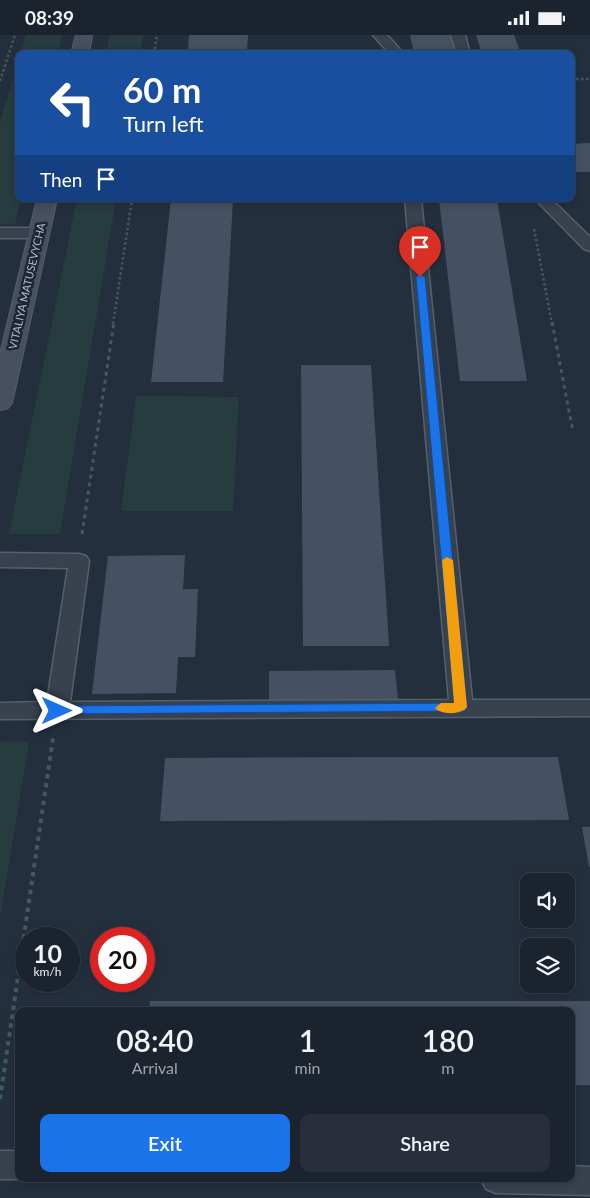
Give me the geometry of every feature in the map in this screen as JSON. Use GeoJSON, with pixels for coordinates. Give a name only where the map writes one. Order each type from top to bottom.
{"type":"FeatureCollection","features":[{"type":"Feature","properties":{"kind":"street"},"geometry":{"type":"LineString","coordinates":[[81,50],[84,35]]}},
{"type":"Feature","properties":{"kind":"street","name":"VITALIYA MATUSEVYCHA"},"geometry":{"type":"LineString","coordinates":[[0,403],[45,202]]}},
{"type":"Feature","properties":{"kind":"lane"},"geometry":{"type":"LineString","coordinates":[[380,35],[394,50]]}},
{"type":"Feature","properties":{"kind":"lane"},"geometry":{"type":"LineString","coordinates":[[458,35],[462,50]]}},
{"type":"Feature","properties":{"kind":"lane"},"geometry":{"type":"LineString","coordinates":[[413,202],[461,707]]}},
{"type":"Feature","properties":{"kind":"lane"},"geometry":{"type":"LineString","coordinates":[[545,202],[590,246]]}},
{"type":"Feature","properties":{"kind":"lane"},"geometry":{"type":"LineString","coordinates":[[0,233],[39,233]]}},
{"type":"Feature","properties":{"kind":"lane"},"geometry":{"type":"LineString","coordinates":[[0,561],[79,561],[57,711]]}},
{"type":"Feature","properties":{"kind":"lane"},"geometry":{"type":"LineString","coordinates":[[0,711],[461,707],[590,708]]}},
{"type":"Feature","properties":{"kind":"lane"},"geometry":{"type":"LineString","coordinates":[[0,1165],[15,1165]]}},
{"type":"Feature","properties":{"kind":"lane"},"geometry":{"type":"LineString","coordinates":[[575,1181],[590,1181]]}},
{"type":"Feature","properties":{"kind":"path"},"geometry":{"type":"LineString","coordinates":[[0,81],[15,35]]}},
{"type":"Feature","properties":{"kind":"path"},"geometry":{"type":"LineString","coordinates":[[155,50],[157,35]]}},
{"type":"Feature","properties":{"kind":"path"},"geometry":{"type":"LineString","coordinates":[[575,79],[590,79]]}},
{"type":"Feature","properties":{"kind":"path"},"geometry":{"type":"LineString","coordinates":[[79,561],[132,202]]}},
{"type":"Feature","properties":{"kind":"path"},"geometry":{"type":"LineString","coordinates":[[534,228],[572,433]]}},
{"type":"Feature","properties":{"kind":"path"},"geometry":{"type":"LineString","coordinates":[[0,1099],[57,711]]}},
{"type":"Feature","properties":{"kind":"green space"},"geometry":{"type":"Polygon","coordinates":[[[26,35],[62,35],[59,50],[21,50],[26,35]]]}},
{"type":"Feature","properties":{"kind":"green space"},"geometry":{"type":"Polygon","coordinates":[[[110,35],[143,35],[141,50],[107,50],[110,35]]]}},
{"type":"Feature","properties":{"kind":"green space"},"geometry":{"type":"Polygon","coordinates":[[[15,72],[15,202],[20,202],[15,224],[0,224],[0,123],[15,72]]]}},
{"type":"Feature","properties":{"kind":"green space"},"geometry":{"type":"Polygon","coordinates":[[[76,202],[115,202],[60,534],[9,534],[76,202]]]}},
{"type":"Feature","properties":{"kind":"green space"},"geometry":{"type":"Polygon","coordinates":[[[136,396],[239,397],[233,511],[121,511],[136,396]]]}},
{"type":"Feature","properties":{"kind":"green space"},"geometry":{"type":"Polygon","coordinates":[[[0,741],[29,742],[0,918],[0,741]]]}},
{"type":"Feature","properties":{"kind":"building"},"geometry":{"type":"Polygon","coordinates":[[[189,35],[248,35],[247,50],[188,50],[189,35]]]}},
{"type":"Feature","properties":{"kind":"building"},"geometry":{"type":"Polygon","coordinates":[[[410,35],[451,35],[455,50],[413,50],[410,35]]]}},
{"type":"Feature","properties":{"kind":"building"},"geometry":{"type":"Polygon","coordinates":[[[476,35],[514,35],[520,50],[481,50],[476,35]]]}},
{"type":"Feature","properties":{"kind":"building"},"geometry":{"type":"Polygon","coordinates":[[[301,49],[354,50],[301,50],[301,49]]]}},
{"type":"Feature","properties":{"kind":"building"},"geometry":{"type":"Polygon","coordinates":[[[590,143],[590,172],[575,172],[575,144],[590,143]]]}},
{"type":"Feature","properties":{"kind":"building"},"geometry":{"type":"Polygon","coordinates":[[[171,202],[233,202],[223,382],[151,382],[171,202]]]}},
{"type":"Feature","properties":{"kind":"building"},"geometry":{"type":"Polygon","coordinates":[[[439,202],[497,202],[527,381],[460,381],[439,202]]]}},
{"type":"Feature","properties":{"kind":"building"},"geometry":{"type":"Polygon","coordinates":[[[301,365],[371,365],[389,646],[303,646],[301,365]]]}},
{"type":"Feature","properties":{"kind":"building"},"geometry":{"type":"Polygon","coordinates":[[[185,555],[183,589],[198,589],[195,657],[178,657],[176,693],[92,694],[108,556],[185,555]]]}},
{"type":"Feature","properties":{"kind":"building"},"geometry":{"type":"Polygon","coordinates":[[[395,670],[398,700],[269,701],[269,671],[395,670]]]}},
{"type":"Feature","properties":{"kind":"building"},"geometry":{"type":"Polygon","coordinates":[[[558,757],[569,820],[160,821],[165,758],[558,757]]]}},
{"type":"Feature","properties":{"kind":"building"},"geometry":{"type":"Polygon","coordinates":[[[582,827],[590,827],[590,867],[589,867],[582,827]]]}},
{"type":"Feature","properties":{"kind":"building"},"geometry":{"type":"Polygon","coordinates":[[[150,1001],[590,1001],[590,1085],[575,1085],[575,1007],[149,1007],[150,1001]]]}},
{"type":"Feature","properties":{"kind":"slow traffic"},"geometry":{"type":"LineString","coordinates":[[441,708],[461,707],[447,560]]}},
{"type":"Feature","properties":{"kind":"route"},"geometry":{"type":"LineString","coordinates":[[57,711],[461,707],[420,277]]}}]}
